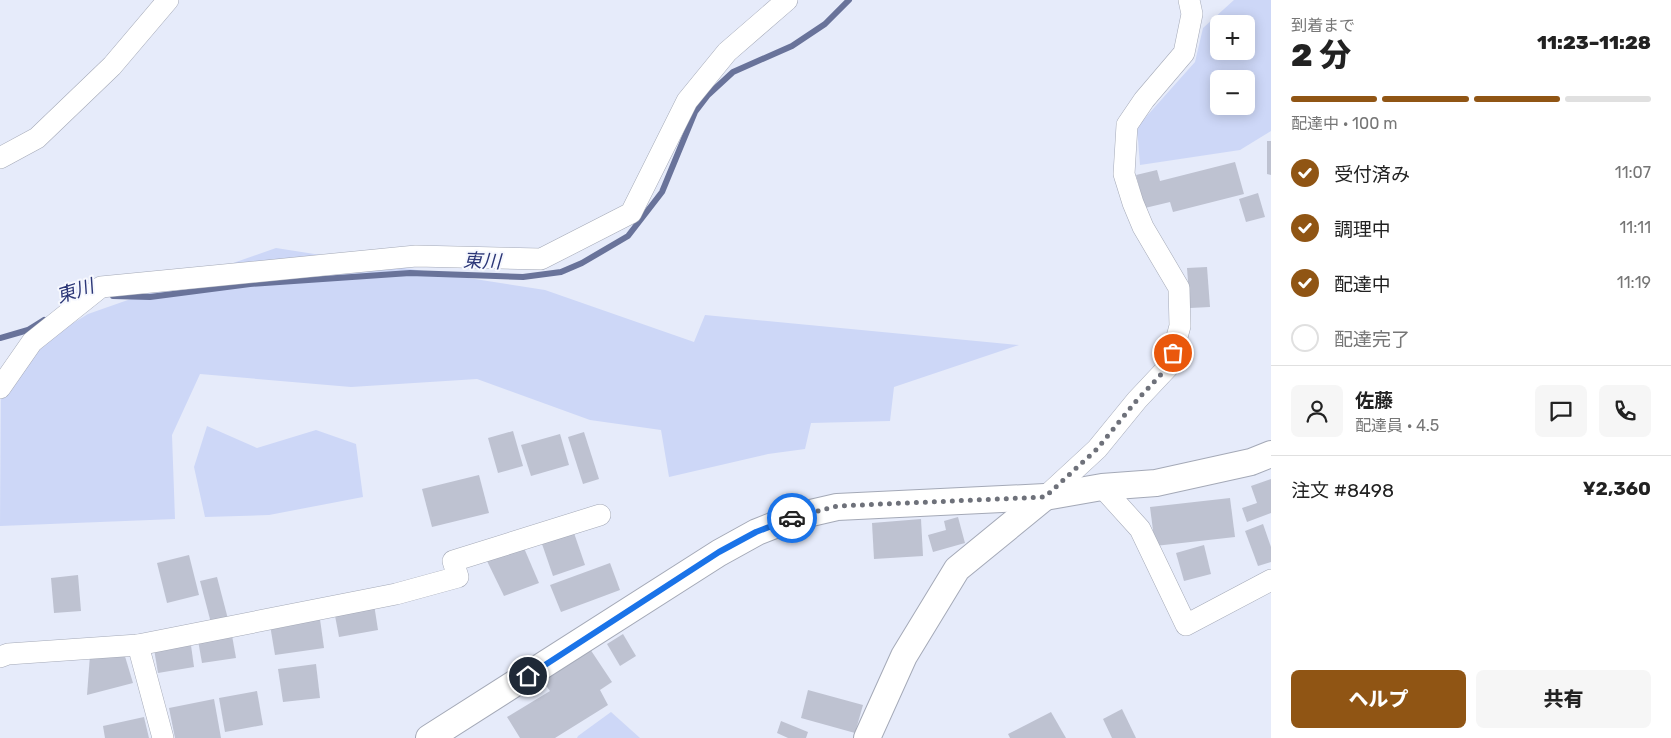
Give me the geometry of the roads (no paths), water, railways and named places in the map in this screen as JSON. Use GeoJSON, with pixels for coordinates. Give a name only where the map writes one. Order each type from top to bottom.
{"type":"FeatureCollection","features":[{"type":"Feature","properties":{"kind":"street"},"geometry":{"type":"LineString","coordinates":[[0,158],[37,138],[112,66],[168,0]]}},
{"type":"Feature","properties":{"kind":"street"},"geometry":{"type":"LineString","coordinates":[[0,388],[32,342],[101,287],[416,256],[541,259],[631,213],[687,101],[726,52],[787,0]]}},
{"type":"Feature","properties":{"kind":"street"},"geometry":{"type":"LineString","coordinates":[[867,738],[904,656],[957,568],[1045,497],[1097,449],[1137,400],[1169,366],[1180,326],[1179,288],[1143,227],[1130,196],[1124,174],[1127,124],[1144,100],[1184,53],[1192,14],[1189,0]]}},
{"type":"Feature","properties":{"kind":"street"},"geometry":{"type":"LineString","coordinates":[[429,738],[719,552],[756,532],[798,516],[837,506],[1045,497],[1102,487],[1156,483],[1251,462],[1271,454]]}},
{"type":"Feature","properties":{"kind":"street"},"geometry":{"type":"LineString","coordinates":[[1102,487],[1140,529],[1186,625],[1271,580]]}},
{"type":"Feature","properties":{"kind":"street"},"geometry":{"type":"LineString","coordinates":[[0,657],[8,654],[138,645],[396,594],[458,577],[453,561],[600,515]]}},
{"type":"Feature","properties":{"kind":"street"},"geometry":{"type":"LineString","coordinates":[[138,645],[163,738]]}},
{"type":"Feature","properties":{"kind":"waterway","name":"東川"},"geometry":{"type":"LineString","coordinates":[[113,296],[150,297],[250,284],[410,273],[523,277],[561,272],[582,263],[628,236],[662,192],[695,112],[708,95],[733,72],[792,46],[825,24],[849,0]]}},
{"type":"Feature","properties":{"kind":"waterway","name":"東川"},"geometry":{"type":"LineString","coordinates":[[0,338],[28,330],[44,320]]}}]}
